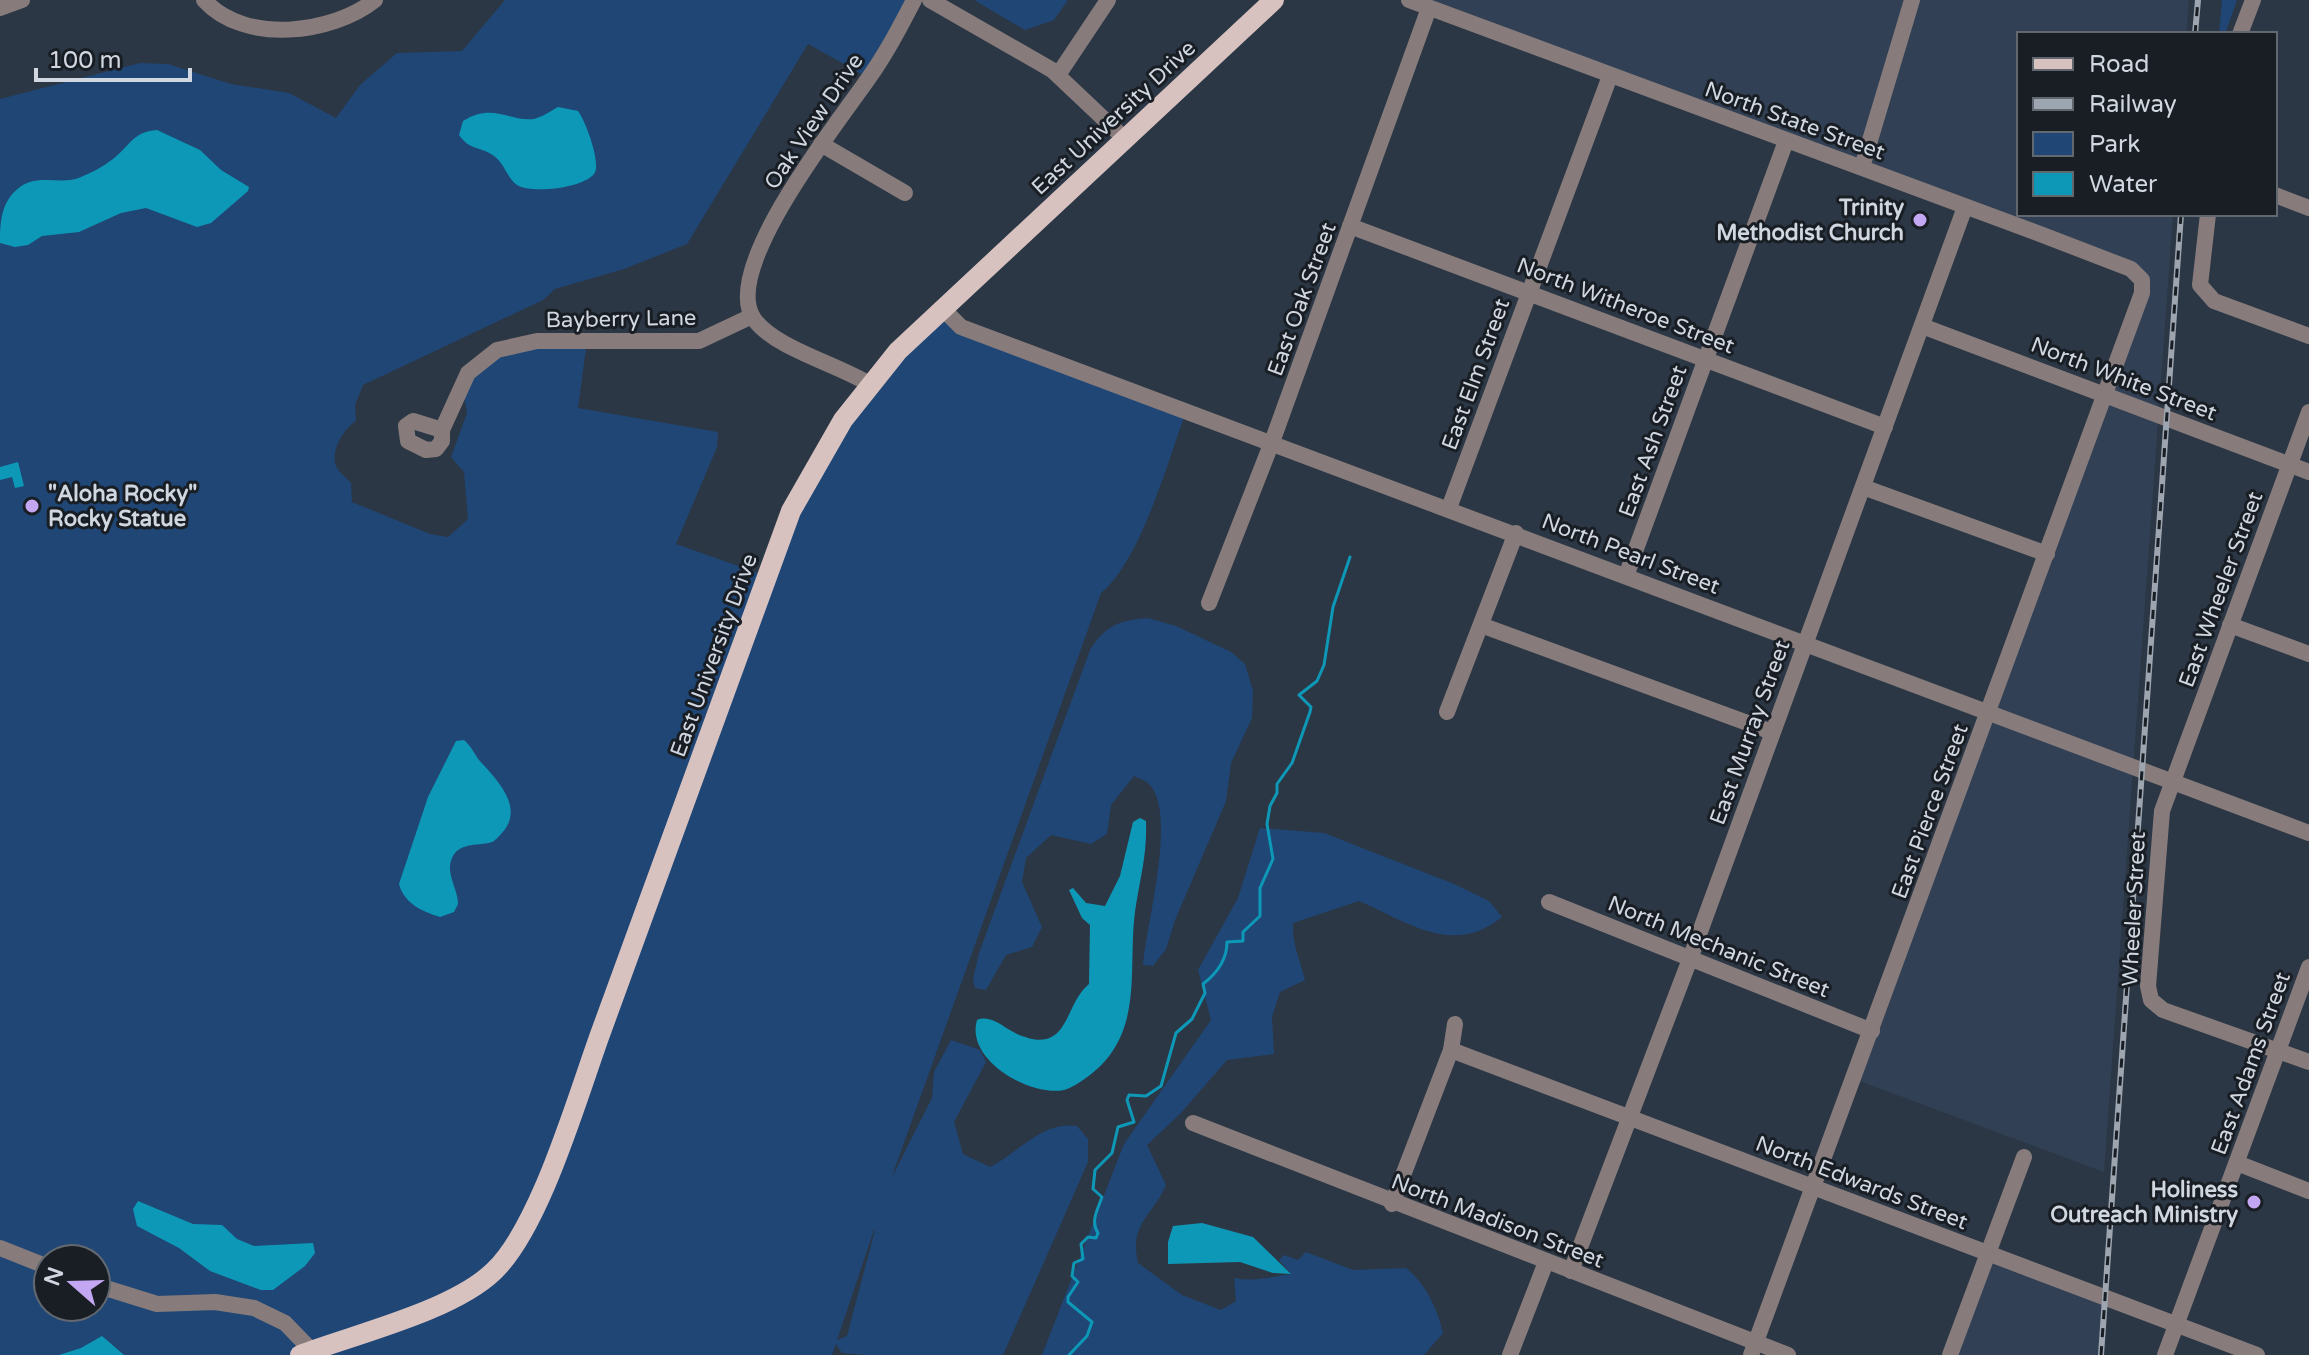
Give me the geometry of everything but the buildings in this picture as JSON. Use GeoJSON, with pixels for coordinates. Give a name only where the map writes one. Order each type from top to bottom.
{"type":"FeatureCollection","features":[{"type":"Feature","properties":{"kind":"main road","name":"East University Drive"},"geometry":{"type":"LineString","coordinates":[[310,1353],[461,1294],[496,1269],[520,1238],[590,1062],[791,511],[831,438],[869,384],[943,309],[1274,0]]}},
{"type":"Feature","properties":{"kind":"street"},"geometry":{"type":"LineString","coordinates":[[0,8],[22,0]]}},
{"type":"Feature","properties":{"kind":"street"},"geometry":{"type":"LineString","coordinates":[[204,0],[217,12],[245,25],[304,28],[343,20],[375,0]]}},
{"type":"Feature","properties":{"kind":"street","name":"Oak View Drive"},"geometry":{"type":"LineString","coordinates":[[752,316],[747,297],[750,278],[789,191],[869,78],[914,0]]}},
{"type":"Feature","properties":{"kind":"street"},"geometry":{"type":"LineString","coordinates":[[930,0],[1058,75],[1125,139]]}},
{"type":"Feature","properties":{"kind":"street"},"geometry":{"type":"LineString","coordinates":[[1058,75],[1108,0]]}},
{"type":"Feature","properties":{"kind":"street","name":"North State Street"},"geometry":{"type":"LineString","coordinates":[[1409,0],[2131,269],[2142,280]]}},
{"type":"Feature","properties":{"kind":"street"},"geometry":{"type":"LineString","coordinates":[[1862,167],[1912,0]]}},
{"type":"Feature","properties":{"kind":"street"},"geometry":{"type":"LineString","coordinates":[[2241,32],[2253,0]]}},
{"type":"Feature","properties":{"kind":"street","name":"East Oak Street"},"geometry":{"type":"LineString","coordinates":[[1209,603],[1272,442],[1429,8]]}},
{"type":"Feature","properties":{"kind":"street","name":"East Elm Street"},"geometry":{"type":"LineString","coordinates":[[1449,508],[1610,76]]}},
{"type":"Feature","properties":{"kind":"street","name":"East Ash Street"},"geometry":{"type":"LineString","coordinates":[[1626,576],[1786,141]]}},
{"type":"Feature","properties":{"kind":"street"},"geometry":{"type":"LineString","coordinates":[[821,144],[905,193]]}},
{"type":"Feature","properties":{"kind":"street"},"geometry":{"type":"LineString","coordinates":[[2277,196],[2309,208]]}},
{"type":"Feature","properties":{"kind":"street","name":"East Murray Street"},"geometry":{"type":"LineString","coordinates":[[1571,1271],[1690,959],[1965,207]]}},
{"type":"Feature","properties":{"kind":"street"},"geometry":{"type":"LineString","coordinates":[[2208,216],[2200,285],[2214,301],[2309,336]]}},
{"type":"Feature","properties":{"kind":"street","name":"North Witheroe Street"},"geometry":{"type":"LineString","coordinates":[[1350,226],[1885,427]]}},
{"type":"Feature","properties":{"kind":"street","name":"East Pierce Street"},"geometry":{"type":"LineString","coordinates":[[1754,1349],[2142,293],[2142,280]]}},
{"type":"Feature","properties":{"kind":"street","name":"North Pearl Street"},"geometry":{"type":"LineString","coordinates":[[943,309],[961,327],[2309,833]]}},
{"type":"Feature","properties":{"kind":"street"},"geometry":{"type":"LineString","coordinates":[[752,316],[765,332],[869,384]]}},
{"type":"Feature","properties":{"kind":"street","name":"Bayberry Lane"},"geometry":{"type":"LineString","coordinates":[[442,430],[468,373],[497,350],[537,341],[699,341],[752,316]]}},
{"type":"Feature","properties":{"kind":"street","name":"North White Street"},"geometry":{"type":"LineString","coordinates":[[1922,326],[2309,472]]}},
{"type":"Feature","properties":{"kind":"street","name":"East Wheeler Street"},"geometry":{"type":"LineString","coordinates":[[2174,781],[2309,412]]}},
{"type":"Feature","properties":{"kind":"street"},"geometry":{"type":"LineString","coordinates":[[1863,487],[2047,554]]}},
{"type":"Feature","properties":{"kind":"street"},"geometry":{"type":"LineString","coordinates":[[1447,712],[1516,533]]}},
{"type":"Feature","properties":{"kind":"street"},"geometry":{"type":"LineString","coordinates":[[1481,625],[1772,732]]}},
{"type":"Feature","properties":{"kind":"street"},"geometry":{"type":"LineString","coordinates":[[2230,625],[2309,654]]}},
{"type":"Feature","properties":{"kind":"street","name":"Wheeler Street"},"geometry":{"type":"LineString","coordinates":[[2174,781],[2160,823],[2149,996],[2163,1010],[2309,1062]]}},
{"type":"Feature","properties":{"kind":"street","name":"North Mechanic Street"},"geometry":{"type":"LineString","coordinates":[[1549,902],[1872,1031]]}},
{"type":"Feature","properties":{"kind":"street","name":"East Adams Street"},"geometry":{"type":"LineString","coordinates":[[2165,1355],[2309,967]]}},
{"type":"Feature","properties":{"kind":"street"},"geometry":{"type":"LineString","coordinates":[[1392,1204],[1451,1050],[1455,1024]]}},
{"type":"Feature","properties":{"kind":"street","name":"North Edwards Street"},"geometry":{"type":"LineString","coordinates":[[1451,1050],[2257,1355]]}},
{"type":"Feature","properties":{"kind":"street","name":"North Madison Street"},"geometry":{"type":"LineString","coordinates":[[1193,1123],[1392,1204],[1571,1271],[1754,1349],[1788,1355]]}},
{"type":"Feature","properties":{"kind":"street"},"geometry":{"type":"LineString","coordinates":[[1950,1355],[2024,1157]]}},
{"type":"Feature","properties":{"kind":"street"},"geometry":{"type":"LineString","coordinates":[[2237,1163],[2309,1191]]}},
{"type":"Feature","properties":{"kind":"street"},"geometry":{"type":"LineString","coordinates":[[0,1248],[32,1261]]}},
{"type":"Feature","properties":{"kind":"street"},"geometry":{"type":"LineString","coordinates":[[1510,1355],[1546,1262]]}},
{"type":"Feature","properties":{"kind":"street"},"geometry":{"type":"LineString","coordinates":[[112,1290],[157,1304],[215,1302],[254,1308],[285,1323],[310,1353]]}},
{"type":"Feature","properties":{"kind":"shaded area"},"geometry":{"type":"Polygon","coordinates":[[[1409,0],[2189,0],[2186,32],[2017,32],[2017,216],[2173,216],[2104,1172],[1854,1079],[2142,280],[1409,0]]]}},
{"type":"Feature","properties":{"kind":"shaded area"},"geometry":{"type":"Polygon","coordinates":[[[1989,1253],[2105,1298],[2101,1355],[1950,1355],[1989,1253]]]}},
{"type":"Feature","properties":{"kind":"green space"},"geometry":{"type":"Polygon","coordinates":[[[505,0],[914,0],[869,78],[808,44],[687,244],[624,269],[555,289],[543,300],[363,385],[355,405],[356,421],[342,435],[335,455],[337,468],[351,483],[352,502],[430,534],[448,537],[468,519],[464,472],[451,457],[467,413],[462,384],[497,350],[587,341],[578,408],[718,432],[717,447],[676,544],[767,576],[843,420],[948,315],[1186,412],[1140,535],[1115,578],[1101,593],[891,1179],[932,1098],[934,1072],[951,1040],[980,1050],[986,1062],[954,1122],[963,1154],[990,1167],[1052,1128],[1077,1126],[1088,1139],[1088,1162],[1003,1355],[865,1355],[842,1353],[836,1344],[832,1355],[0,1355],[0,99],[140,63],[168,64],[231,84],[289,93],[336,118],[360,85],[397,53],[462,51],[505,0]],[[875,1230],[837,1340],[847,1336],[875,1230]]]}},
{"type":"Feature","properties":{"kind":"green space"},"geometry":{"type":"Polygon","coordinates":[[[974,0],[1068,0],[1054,20],[1025,30],[974,0]]]}},
{"type":"Feature","properties":{"kind":"green space"},"geometry":{"type":"Polygon","coordinates":[[[2222,0],[2237,0],[2226,32],[2219,32],[2222,0]]]}},
{"type":"Feature","properties":{"kind":"green space"},"geometry":{"type":"Polygon","coordinates":[[[1148,618],[1176,626],[1231,652],[1245,664],[1253,691],[1252,718],[1231,763],[1226,801],[1175,920],[1166,949],[1153,966],[1143,965],[1158,872],[1161,821],[1158,800],[1150,785],[1134,776],[1111,805],[1107,834],[1091,844],[1051,835],[1026,858],[1022,882],[1042,927],[1032,947],[1006,955],[986,990],[975,988],[973,979],[979,953],[1090,650],[1101,635],[1114,626],[1129,620],[1148,618]]]}},
{"type":"Feature","properties":{"kind":"green space"},"geometry":{"type":"Polygon","coordinates":[[[1260,828],[1324,833],[1454,884],[1489,901],[1502,917],[1484,929],[1448,935],[1413,926],[1359,901],[1293,923],[1295,945],[1305,980],[1280,992],[1272,1017],[1274,1054],[1227,1060],[1180,1114],[1147,1145],[1166,1185],[1139,1229],[1136,1249],[1138,1263],[1182,1295],[1221,1310],[1236,1301],[1234,1278],[1256,1279],[1291,1274],[1279,1260],[1284,1255],[1298,1260],[1306,1252],[1353,1270],[1406,1268],[1430,1297],[1443,1333],[1424,1355],[1042,1355],[1124,1144],[1211,1020],[1198,970],[1238,898],[1260,828]]]}},
{"type":"Feature","properties":{"kind":"water"},"geometry":{"type":"Polygon","coordinates":[[[558,107],[578,111],[585,123],[596,161],[594,174],[569,186],[534,189],[517,185],[494,156],[467,144],[459,135],[463,121],[483,113],[534,119],[558,107]]]}},
{"type":"Feature","properties":{"kind":"water"},"geometry":{"type":"Polygon","coordinates":[[[157,130],[200,150],[221,170],[249,187],[248,191],[211,223],[197,227],[146,208],[121,213],[79,232],[42,236],[28,245],[15,247],[0,243],[5,205],[20,187],[35,181],[81,177],[109,162],[137,137],[157,130]]]}},
{"type":"Feature","properties":{"kind":"water"},"geometry":{"type":"Polygon","coordinates":[[[18,462],[24,486],[15,488],[12,477],[0,480],[0,467],[18,462]]]}},
{"type":"Feature","properties":{"kind":"water"},"geometry":{"type":"Polygon","coordinates":[[[464,740],[500,785],[510,804],[511,814],[508,824],[494,841],[466,846],[453,856],[450,868],[458,904],[454,912],[440,917],[414,905],[401,891],[399,884],[428,797],[456,741],[464,740]]]}},
{"type":"Feature","properties":{"kind":"water"},"geometry":{"type":"Polygon","coordinates":[[[1140,818],[1146,821],[1146,844],[1133,928],[1131,996],[1120,1038],[1108,1058],[1077,1084],[1064,1090],[1034,1088],[1003,1073],[990,1062],[976,1035],[977,1020],[992,1020],[1017,1034],[1034,1039],[1047,1039],[1063,1026],[1089,984],[1090,925],[1082,918],[1069,890],[1073,888],[1086,903],[1105,906],[1120,876],[1133,822],[1140,818]]]}},
{"type":"Feature","properties":{"kind":"water"},"geometry":{"type":"Polygon","coordinates":[[[138,1201],[193,1224],[222,1225],[237,1239],[254,1246],[313,1243],[315,1253],[305,1266],[273,1290],[261,1290],[210,1271],[179,1248],[137,1226],[133,1209],[138,1201]]]}},
{"type":"Feature","properties":{"kind":"water"},"geometry":{"type":"Polygon","coordinates":[[[1202,1223],[1253,1237],[1291,1274],[1273,1273],[1240,1262],[1168,1264],[1168,1242],[1173,1226],[1202,1223]]]}},
{"type":"Feature","properties":{"kind":"water"},"geometry":{"type":"Polygon","coordinates":[[[102,1336],[124,1355],[59,1355],[81,1348],[102,1336]]]}},
{"type":"Feature","properties":{"kind":"waterway"},"geometry":{"type":"LineString","coordinates":[[1069,1355],[1087,1336],[1092,1322],[1068,1302],[1068,1297],[1078,1282],[1072,1276],[1074,1263],[1083,1259],[1081,1244],[1088,1237],[1096,1238],[1098,1233],[1095,1220],[1102,1197],[1093,1189],[1095,1170],[1112,1153],[1118,1127],[1134,1122],[1127,1100],[1129,1095],[1146,1096],[1161,1086],[1176,1033],[1192,1019],[1205,993],[1203,984],[1220,966],[1227,942],[1243,941],[1243,932],[1260,916],[1260,888],[1273,859],[1267,824],[1270,806],[1277,793],[1277,784],[1292,763],[1310,712],[1311,707],[1299,695],[1317,681],[1324,665],[1333,607],[1350,557]]}},
{"type":"Feature","properties":{"kind":"railway"},"geometry":{"type":"LineString","coordinates":[[2195,32],[2198,0]]}},
{"type":"Feature","properties":{"kind":"railway"},"geometry":{"type":"LineString","coordinates":[[2101,1355],[2181,216]]}},
{"type":"Feature","properties":{"kind":"place","name":"Trinity Methodist Church"},"geometry":{"type":"Point","coordinates":[1920,220]}},
{"type":"Feature","properties":{"kind":"place","name":"\"Aloha Rocky\" Rocky Statue"},"geometry":{"type":"Point","coordinates":[32,506]}},
{"type":"Feature","properties":{"kind":"place","name":"Holiness Outreach Ministry"},"geometry":{"type":"Point","coordinates":[2254,1202]}}]}
